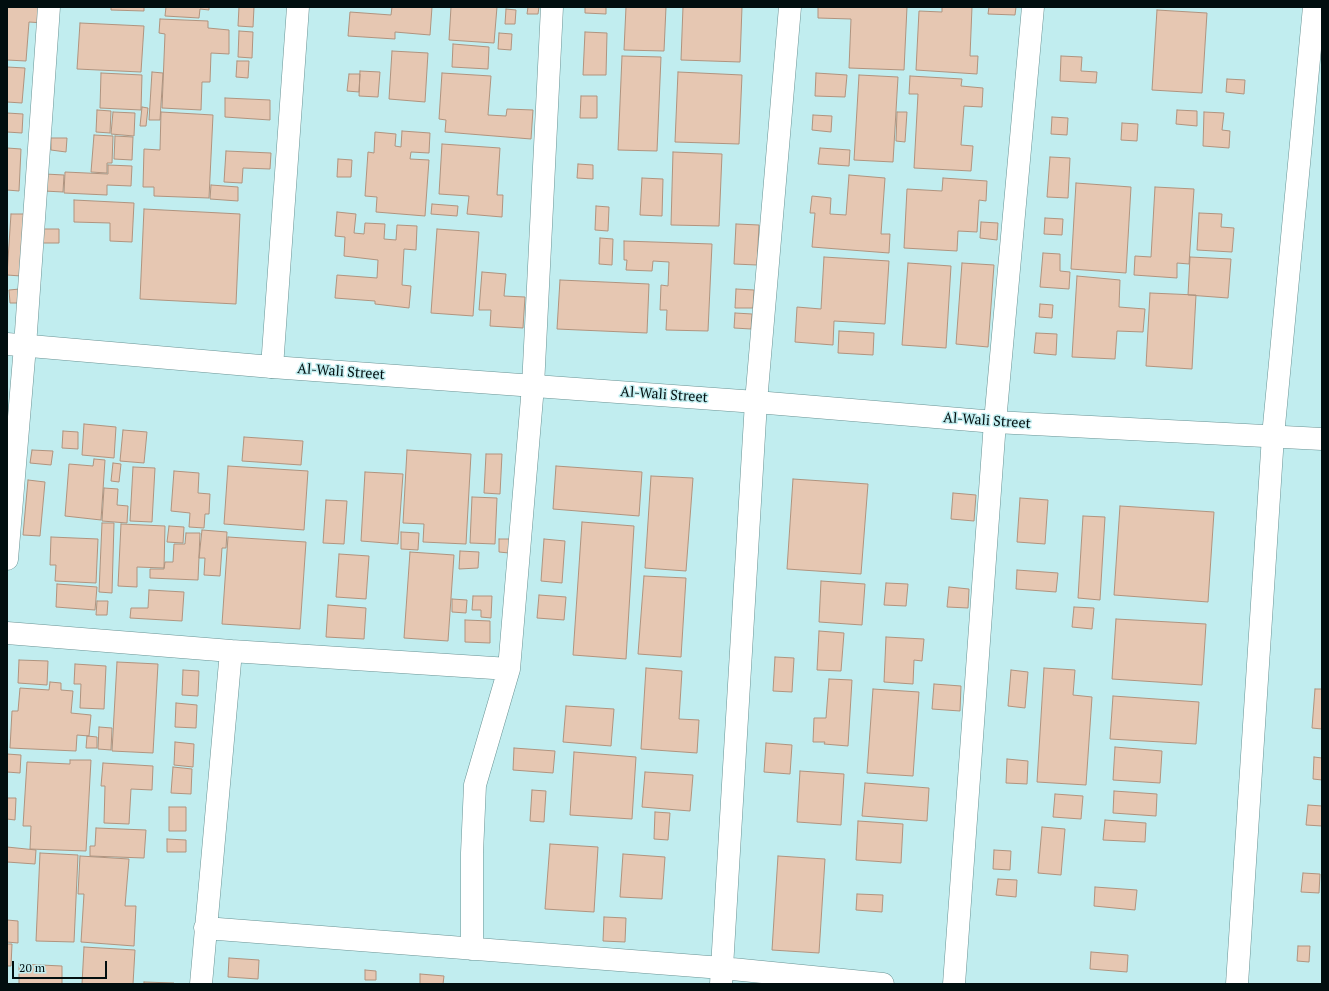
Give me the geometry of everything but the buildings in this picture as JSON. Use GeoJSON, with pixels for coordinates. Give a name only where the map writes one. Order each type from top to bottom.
{"type":"FeatureCollection","features":[{"type":"Feature","properties":{"kind":"street"},"geometry":{"type":"LineString","coordinates":[[7,559],[16,345],[49,7]]}},
{"type":"Feature","properties":{"kind":"street"},"geometry":{"type":"LineString","coordinates":[[272,367],[298,7]]}},
{"type":"Feature","properties":{"kind":"street"},"geometry":{"type":"LineString","coordinates":[[472,949],[472,853],[475,784],[509,669],[533,386],[552,7]]}},
{"type":"Feature","properties":{"kind":"street"},"geometry":{"type":"LineString","coordinates":[[721,976],[756,402],[790,7]]}},
{"type":"Feature","properties":{"kind":"street"},"geometry":{"type":"LineString","coordinates":[[954,984],[995,422],[1033,7]]}},
{"type":"Feature","properties":{"kind":"street"},"geometry":{"type":"LineString","coordinates":[[1237,984],[1273,436],[1314,7]]}},
{"type":"Feature","properties":{"kind":"street","name":"Al-Wali Street"},"geometry":{"type":"LineString","coordinates":[[16,345],[272,367],[756,402],[995,422],[1322,439]]}},
{"type":"Feature","properties":{"kind":"street"},"geometry":{"type":"LineString","coordinates":[[7,633],[231,651],[509,669]]}},
{"type":"Feature","properties":{"kind":"street"},"geometry":{"type":"LineString","coordinates":[[201,984],[231,651]]}},
{"type":"Feature","properties":{"kind":"street"},"geometry":{"type":"LineString","coordinates":[[205,928],[472,949],[721,976],[883,984]]}}]}
